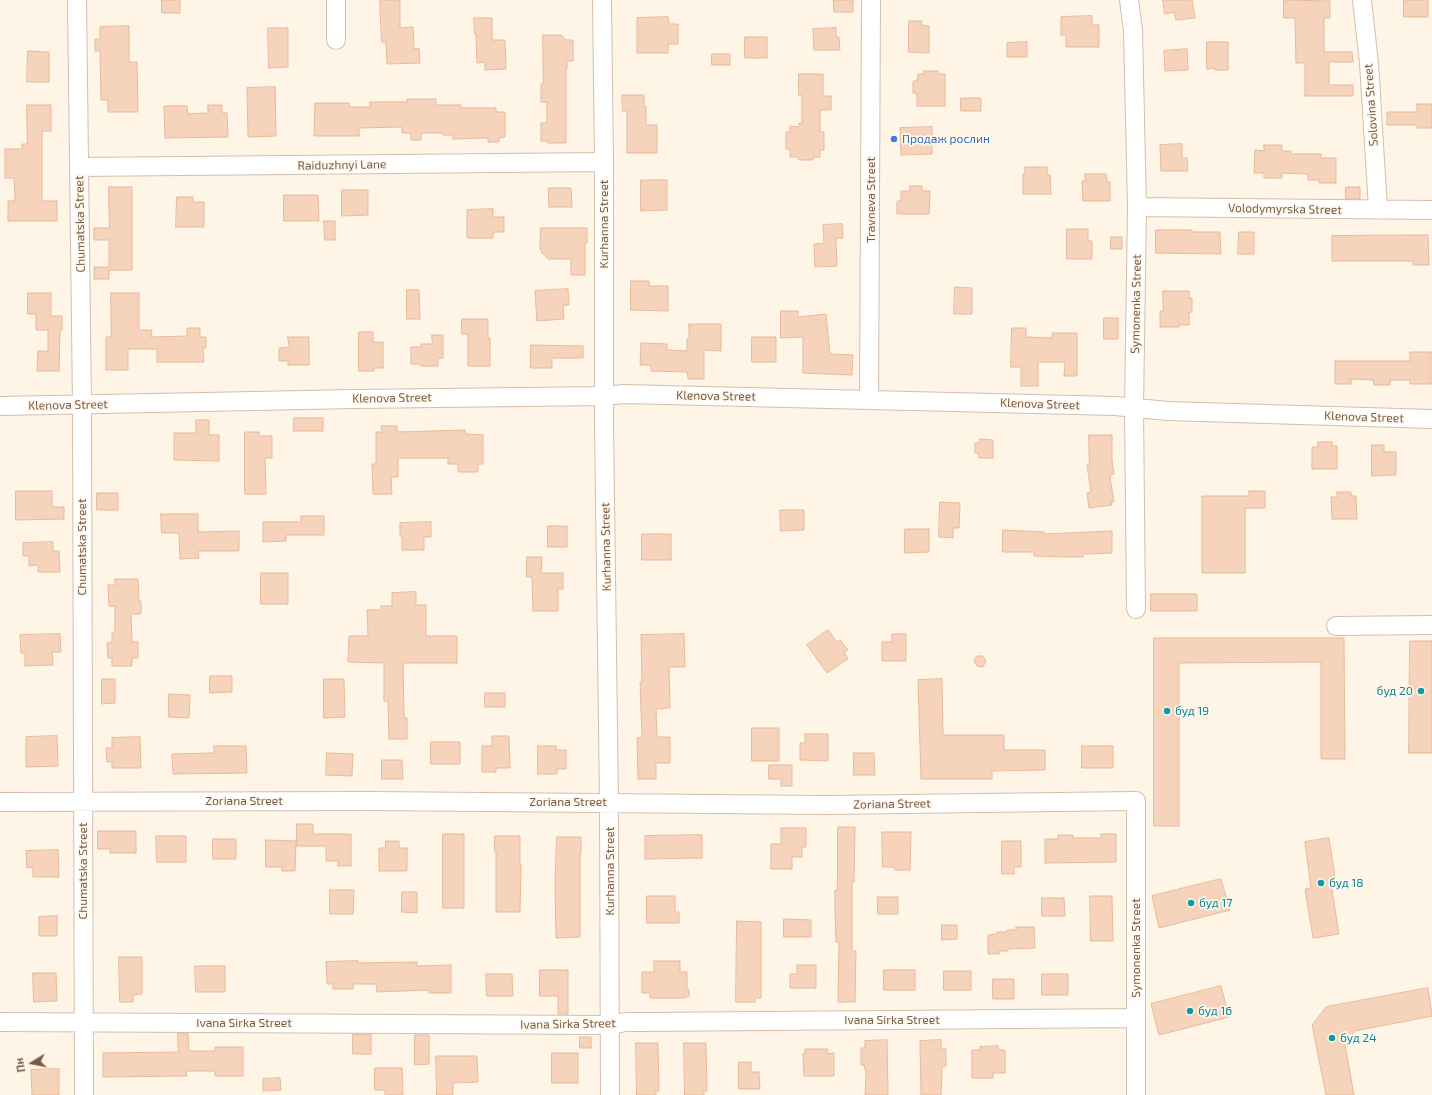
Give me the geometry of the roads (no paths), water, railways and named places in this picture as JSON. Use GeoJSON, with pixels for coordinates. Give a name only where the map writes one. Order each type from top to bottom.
{"type":"FeatureCollection","features":[{"type":"Feature","properties":{"kind":"street","name":"Chumatska Street"},"geometry":{"type":"LineString","coordinates":[[77,0],[82,405],[84,1095]]}},
{"type":"Feature","properties":{"kind":"street"},"geometry":{"type":"LineString","coordinates":[[336,0],[336,40]]}},
{"type":"Feature","properties":{"kind":"street","name":"Kurhanna Street"},"geometry":{"type":"LineString","coordinates":[[602,0],[610,1095]]}},
{"type":"Feature","properties":{"kind":"street","name":"Travneva Street"},"geometry":{"type":"LineString","coordinates":[[870,400],[871,0]]}},
{"type":"Feature","properties":{"kind":"street","name":"Symonenka Street"},"geometry":{"type":"LineString","coordinates":[[1129,0],[1133,30],[1137,207],[1134,408],[1136,609]]}},
{"type":"Feature","properties":{"kind":"street","name":"Solovina Street"},"geometry":{"type":"LineString","coordinates":[[1362,0],[1369,63],[1378,210]]}},
{"type":"Feature","properties":{"kind":"street","name":"Raiduzhnyi Lane"},"geometry":{"type":"LineString","coordinates":[[79,167],[604,162]]}},
{"type":"Feature","properties":{"kind":"street","name":"Volodymyrska Street"},"geometry":{"type":"LineString","coordinates":[[1137,207],[1432,210]]}},
{"type":"Feature","properties":{"kind":"street","name":"Klenova Street"},"geometry":{"type":"LineString","coordinates":[[0,406],[604,396],[624,394],[1115,406],[1168,411],[1432,419]]}},
{"type":"Feature","properties":{"kind":"street"},"geometry":{"type":"LineString","coordinates":[[1336,626],[1432,625]]}},
{"type":"Feature","properties":{"kind":"street","name":"Zoriana Street"},"geometry":{"type":"LineString","coordinates":[[0,802],[370,801],[827,805],[1136,801]]}},
{"type":"Feature","properties":{"kind":"street","name":"Symonenka Street"},"geometry":{"type":"LineString","coordinates":[[1136,801],[1136,1095]]}},
{"type":"Feature","properties":{"kind":"street","name":"Ivana Sirka Street"},"geometry":{"type":"LineString","coordinates":[[0,1022],[610,1025],[626,1022],[1136,1018]]}},
{"type":"Feature","properties":{"kind":"place","name":"Продаж рослин"},"geometry":{"type":"Point","coordinates":[894,139]}},
{"type":"Feature","properties":{"kind":"place","name":"буд 20"},"geometry":{"type":"Point","coordinates":[1421,691]}},
{"type":"Feature","properties":{"kind":"place","name":"буд 19"},"geometry":{"type":"Point","coordinates":[1167,711]}},
{"type":"Feature","properties":{"kind":"place","name":"буд 18"},"geometry":{"type":"Point","coordinates":[1321,883]}},
{"type":"Feature","properties":{"kind":"place","name":"буд 17"},"geometry":{"type":"Point","coordinates":[1191,903]}},
{"type":"Feature","properties":{"kind":"place","name":"буд 16"},"geometry":{"type":"Point","coordinates":[1190,1011]}},
{"type":"Feature","properties":{"kind":"place","name":"буд 24"},"geometry":{"type":"Point","coordinates":[1332,1038]}}]}
